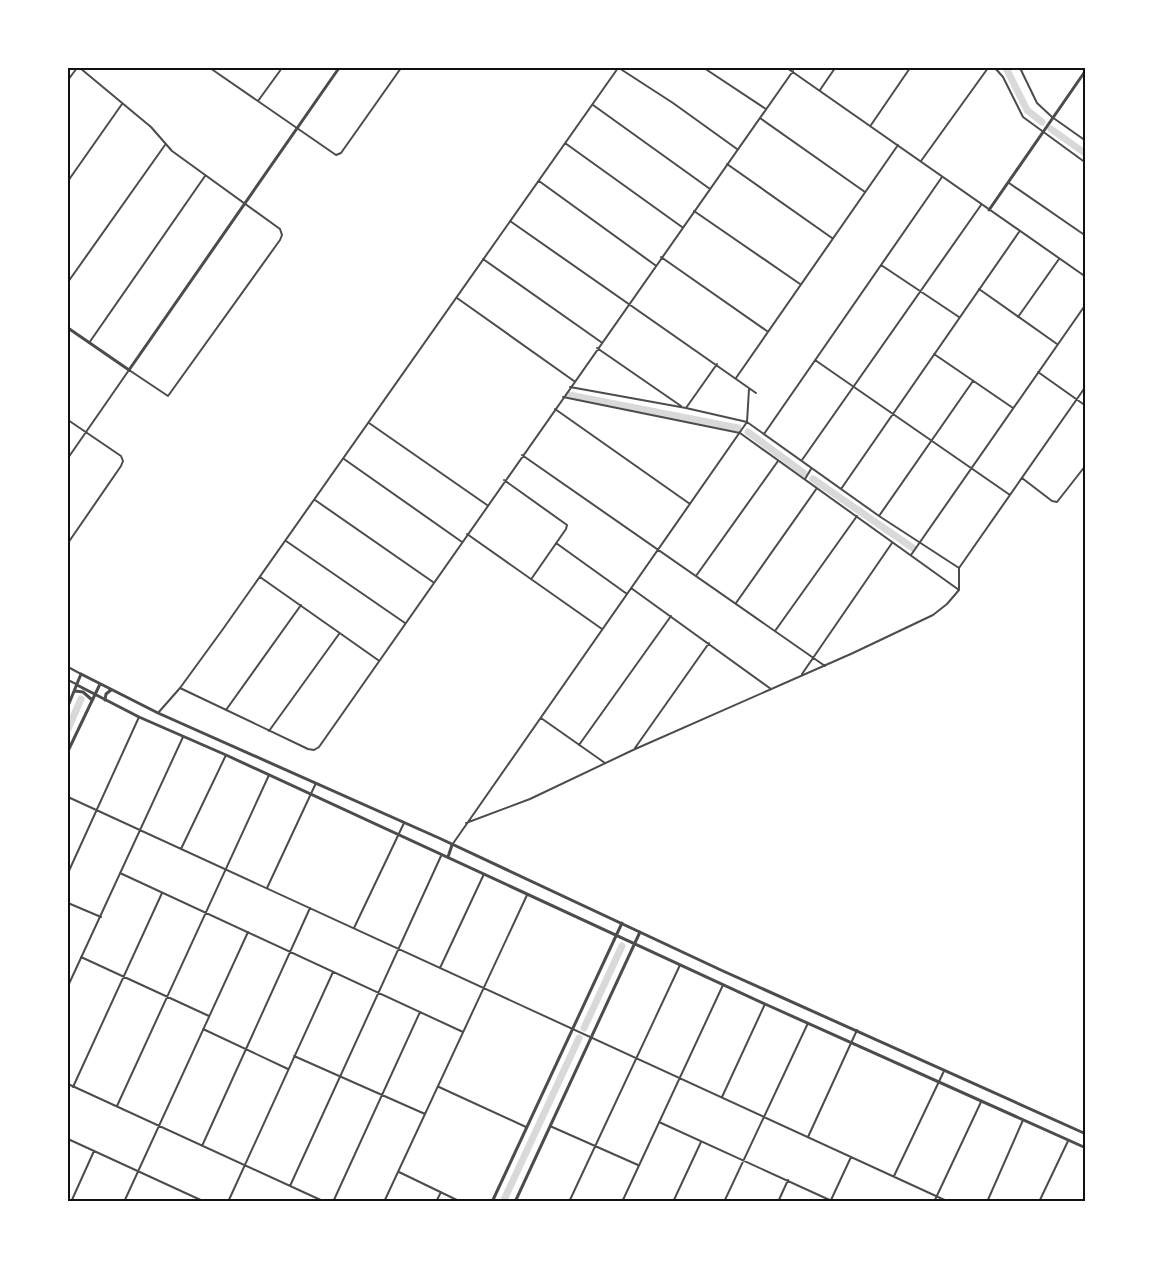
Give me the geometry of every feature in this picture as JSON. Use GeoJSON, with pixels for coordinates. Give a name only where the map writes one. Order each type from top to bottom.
{"type":"FeatureCollection","features":[{"type":"Feature","properties":{"kind":"street"},"geometry":{"type":"LineString","coordinates":[[68,80],[78,68],[96,80],[151,127],[165,144],[244,205],[280,229],[282,235],[168,396],[68,328]]}},
{"type":"Feature","properties":{"kind":"street"},"geometry":{"type":"LineString","coordinates":[[210,68],[333,154],[338,155],[401,68]]}},
{"type":"Feature","properties":{"kind":"street"},"geometry":{"type":"LineString","coordinates":[[258,101],[282,68]]}},
{"type":"Feature","properties":{"kind":"street"},"geometry":{"type":"LineString","coordinates":[[68,458],[339,68]]}},
{"type":"Feature","properties":{"kind":"street"},"geometry":{"type":"LineString","coordinates":[[158,712],[180,688],[260,577],[618,68],[673,103],[737,149]]}},
{"type":"Feature","properties":{"kind":"street"},"geometry":{"type":"LineString","coordinates":[[704,68],[766,110]]}},
{"type":"Feature","properties":{"kind":"street"},"geometry":{"type":"LineString","coordinates":[[787,68],[1086,277]]}},
{"type":"Feature","properties":{"kind":"street"},"geometry":{"type":"LineString","coordinates":[[820,90],[835,68]]}},
{"type":"Feature","properties":{"kind":"street"},"geometry":{"type":"LineString","coordinates":[[871,126],[910,68]]}},
{"type":"Feature","properties":{"kind":"street"},"geometry":{"type":"LineString","coordinates":[[921,161],[988,68]]}},
{"type":"Feature","properties":{"kind":"street"},"geometry":{"type":"LineString","coordinates":[[995,68],[1003,77],[1023,117],[1086,163]]}},
{"type":"Feature","properties":{"kind":"street"},"geometry":{"type":"LineString","coordinates":[[1020,68],[1033,99],[1052,117],[1086,141]]}},
{"type":"Feature","properties":{"kind":"street"},"geometry":{"type":"LineString","coordinates":[[989,210],[1086,70]]}},
{"type":"Feature","properties":{"kind":"street"},"geometry":{"type":"LineString","coordinates":[[180,688],[308,749],[314,750],[319,747],[504,480],[793,71]]}},
{"type":"Feature","properties":{"kind":"street"},"geometry":{"type":"LineString","coordinates":[[68,181],[122,104]]}},
{"type":"Feature","properties":{"kind":"street"},"geometry":{"type":"LineString","coordinates":[[592,105],[710,189]]}},
{"type":"Feature","properties":{"kind":"street"},"geometry":{"type":"LineString","coordinates":[[760,118],[865,192]]}},
{"type":"Feature","properties":{"kind":"street"},"geometry":{"type":"LineString","coordinates":[[565,143],[682,227]]}},
{"type":"Feature","properties":{"kind":"street"},"geometry":{"type":"LineString","coordinates":[[68,282],[165,144]]}},
{"type":"Feature","properties":{"kind":"street"},"geometry":{"type":"LineString","coordinates":[[736,378],[898,145]]}},
{"type":"Feature","properties":{"kind":"street"},"geometry":{"type":"LineString","coordinates":[[727,164],[832,238]]}},
{"type":"Feature","properties":{"kind":"street"},"geometry":{"type":"LineString","coordinates":[[89,343],[205,176]]}},
{"type":"Feature","properties":{"kind":"street"},"geometry":{"type":"LineString","coordinates":[[764,434],[942,176]]}},
{"type":"Feature","properties":{"kind":"street"},"geometry":{"type":"LineString","coordinates":[[539,181],[655,265]]}},
{"type":"Feature","properties":{"kind":"street"},"geometry":{"type":"LineString","coordinates":[[1007,182],[1086,236]]}},
{"type":"Feature","properties":{"kind":"street"},"geometry":{"type":"LineString","coordinates":[[801,461],[981,205]]}},
{"type":"Feature","properties":{"kind":"street"},"geometry":{"type":"LineString","coordinates":[[694,211],[800,284]]}},
{"type":"Feature","properties":{"kind":"street"},"geometry":{"type":"LineString","coordinates":[[510,221],[756,393]]}},
{"type":"Feature","properties":{"kind":"street"},"geometry":{"type":"LineString","coordinates":[[841,489],[1019,231]]}},
{"type":"Feature","properties":{"kind":"street"},"geometry":{"type":"LineString","coordinates":[[661,257],[767,331]]}},
{"type":"Feature","properties":{"kind":"street"},"geometry":{"type":"LineString","coordinates":[[483,259],[602,342]]}},
{"type":"Feature","properties":{"kind":"street"},"geometry":{"type":"LineString","coordinates":[[1018,317],[1059,259]]}},
{"type":"Feature","properties":{"kind":"street"},"geometry":{"type":"LineString","coordinates":[[881,265],[960,317]]}},
{"type":"Feature","properties":{"kind":"street"},"geometry":{"type":"LineString","coordinates":[[979,290],[1057,344]]}},
{"type":"Feature","properties":{"kind":"street"},"geometry":{"type":"LineString","coordinates":[[457,298],[574,381]]}},
{"type":"Feature","properties":{"kind":"street"},"geometry":{"type":"LineString","coordinates":[[910,555],[1086,304]]}},
{"type":"Feature","properties":{"kind":"street"},"geometry":{"type":"LineString","coordinates":[[597,348],[684,407]]}},
{"type":"Feature","properties":{"kind":"street"},"geometry":{"type":"LineString","coordinates":[[934,354],[1013,408]]}},
{"type":"Feature","properties":{"kind":"street"},"geometry":{"type":"LineString","coordinates":[[815,360],[1010,495]]}},
{"type":"Feature","properties":{"kind":"street"},"geometry":{"type":"LineString","coordinates":[[684,407],[717,364]]}},
{"type":"Feature","properties":{"kind":"street"},"geometry":{"type":"LineString","coordinates":[[1038,372],[1086,406]]}},
{"type":"Feature","properties":{"kind":"street"},"geometry":{"type":"LineString","coordinates":[[879,516],[973,381]]}},
{"type":"Feature","properties":{"kind":"street"},"geometry":{"type":"LineString","coordinates":[[466,823],[530,799],[604,763],[802,674],[825,666],[933,615],[959,590],[958,568],[1086,386]]}},
{"type":"Feature","properties":{"kind":"street"},"geometry":{"type":"LineString","coordinates":[[570,387],[684,407],[747,422],[879,516],[958,568]]}},
{"type":"Feature","properties":{"kind":"street"},"geometry":{"type":"LineString","coordinates":[[448,857],[452,845],[466,823],[740,433],[747,422],[749,388]]}},
{"type":"Feature","properties":{"kind":"street"},"geometry":{"type":"LineString","coordinates":[[563,397],[740,433],[959,590]]}},
{"type":"Feature","properties":{"kind":"street"},"geometry":{"type":"LineString","coordinates":[[554,409],[690,504]]}},
{"type":"Feature","properties":{"kind":"street"},"geometry":{"type":"LineString","coordinates":[[68,420],[121,456],[123,461],[68,543]]}},
{"type":"Feature","properties":{"kind":"street"},"geometry":{"type":"LineString","coordinates":[[369,423],[487,505]]}},
{"type":"Feature","properties":{"kind":"street"},"geometry":{"type":"LineString","coordinates":[[522,455],[825,666]]}},
{"type":"Feature","properties":{"kind":"street"},"geometry":{"type":"LineString","coordinates":[[344,459],[462,542]]}},
{"type":"Feature","properties":{"kind":"street"},"geometry":{"type":"LineString","coordinates":[[696,576],[778,461]]}},
{"type":"Feature","properties":{"kind":"street"},"geometry":{"type":"LineString","coordinates":[[1022,478],[1052,501],[1059,501],[1086,465]]}},
{"type":"Feature","properties":{"kind":"street"},"geometry":{"type":"LineString","coordinates":[[805,479],[812,468]]}},
{"type":"Feature","properties":{"kind":"street"},"geometry":{"type":"LineString","coordinates":[[504,480],[565,522],[566,529],[532,579]]}},
{"type":"Feature","properties":{"kind":"street"},"geometry":{"type":"LineString","coordinates":[[736,603],[817,488]]}},
{"type":"Feature","properties":{"kind":"street"},"geometry":{"type":"LineString","coordinates":[[314,499],[433,582]]}},
{"type":"Feature","properties":{"kind":"street"},"geometry":{"type":"LineString","coordinates":[[775,631],[857,516]]}},
{"type":"Feature","properties":{"kind":"street"},"geometry":{"type":"LineString","coordinates":[[467,534],[602,629]]}},
{"type":"Feature","properties":{"kind":"street"},"geometry":{"type":"LineString","coordinates":[[286,540],[405,623]]}},
{"type":"Feature","properties":{"kind":"street"},"geometry":{"type":"LineString","coordinates":[[802,674],[893,542]]}},
{"type":"Feature","properties":{"kind":"street"},"geometry":{"type":"LineString","coordinates":[[556,543],[627,594]]}},
{"type":"Feature","properties":{"kind":"street"},"geometry":{"type":"LineString","coordinates":[[260,577],[378,661]]}},
{"type":"Feature","properties":{"kind":"street"},"geometry":{"type":"LineString","coordinates":[[631,588],[771,688]]}},
{"type":"Feature","properties":{"kind":"street"},"geometry":{"type":"LineString","coordinates":[[226,710],[301,605]]}},
{"type":"Feature","properties":{"kind":"street"},"geometry":{"type":"LineString","coordinates":[[579,745],[671,616]]}},
{"type":"Feature","properties":{"kind":"street"},"geometry":{"type":"LineString","coordinates":[[269,732],[340,633]]}},
{"type":"Feature","properties":{"kind":"street"},"geometry":{"type":"LineString","coordinates":[[633,750],[709,643]]}},
{"type":"Feature","properties":{"kind":"street"},"geometry":{"type":"LineString","coordinates":[[68,667],[158,712],[723,971],[1086,1134]]}},
{"type":"Feature","properties":{"kind":"street"},"geometry":{"type":"LineString","coordinates":[[68,706],[81,674]]}},
{"type":"Feature","properties":{"kind":"street"},"geometry":{"type":"LineString","coordinates":[[68,680],[139,717],[723,985],[1086,1148]]}},
{"type":"Feature","properties":{"kind":"street"},"geometry":{"type":"LineString","coordinates":[[68,751],[100,684]]}},
{"type":"Feature","properties":{"kind":"street"},"geometry":{"type":"LineString","coordinates":[[105,700],[106,694],[111,690]]}},
{"type":"Feature","properties":{"kind":"street"},"geometry":{"type":"LineString","coordinates":[[75,691],[83,692],[91,699]]}},
{"type":"Feature","properties":{"kind":"street"},"geometry":{"type":"LineString","coordinates":[[68,873],[139,717]]}},
{"type":"Feature","properties":{"kind":"street"},"geometry":{"type":"LineString","coordinates":[[540,718],[604,763]]}},
{"type":"Feature","properties":{"kind":"street"},"geometry":{"type":"LineString","coordinates":[[68,986],[183,736]]}},
{"type":"Feature","properties":{"kind":"street"},"geometry":{"type":"LineString","coordinates":[[181,849],[226,755]]}},
{"type":"Feature","properties":{"kind":"street"},"geometry":{"type":"LineString","coordinates":[[117,1106],[269,775]]}},
{"type":"Feature","properties":{"kind":"street"},"geometry":{"type":"LineString","coordinates":[[267,888],[316,783]]}},
{"type":"Feature","properties":{"kind":"street"},"geometry":{"type":"LineString","coordinates":[[68,796],[949,1202]]}},
{"type":"Feature","properties":{"kind":"street"},"geometry":{"type":"LineString","coordinates":[[354,928],[404,823]]}},
{"type":"Feature","properties":{"kind":"street"},"geometry":{"type":"LineString","coordinates":[[290,1186],[442,855]]}},
{"type":"Feature","properties":{"kind":"street"},"geometry":{"type":"LineString","coordinates":[[120,873],[463,1032]]}},
{"type":"Feature","properties":{"kind":"street"},"geometry":{"type":"LineString","coordinates":[[440,968],[484,874]]}},
{"type":"Feature","properties":{"kind":"street"},"geometry":{"type":"LineString","coordinates":[[73,1087],[162,892]]}},
{"type":"Feature","properties":{"kind":"street"},"geometry":{"type":"LineString","coordinates":[[384,1202],[527,895]]}},
{"type":"Feature","properties":{"kind":"street"},"geometry":{"type":"LineString","coordinates":[[68,903],[101,917]]}},
{"type":"Feature","properties":{"kind":"street"},"geometry":{"type":"LineString","coordinates":[[202,1146],[310,908]]}},
{"type":"Feature","properties":{"kind":"street"},"geometry":{"type":"LineString","coordinates":[[492,1202],[622,923]]}},
{"type":"Feature","properties":{"kind":"street"},"geometry":{"type":"LineString","coordinates":[[124,1202],[248,932]]}},
{"type":"Feature","properties":{"kind":"street"},"geometry":{"type":"LineString","coordinates":[[515,1202],[640,932]]}},
{"type":"Feature","properties":{"kind":"street"},"geometry":{"type":"LineString","coordinates":[[81,957],[209,1016]]}},
{"type":"Feature","properties":{"kind":"street"},"geometry":{"type":"LineString","coordinates":[[569,1202],[680,964]]}},
{"type":"Feature","properties":{"kind":"street"},"geometry":{"type":"LineString","coordinates":[[228,1202],[333,972]]}},
{"type":"Feature","properties":{"kind":"street"},"geometry":{"type":"LineString","coordinates":[[622,1202],[723,985]]}},
{"type":"Feature","properties":{"kind":"street"},"geometry":{"type":"LineString","coordinates":[[722,1097],[765,1004]]}},
{"type":"Feature","properties":{"kind":"street"},"geometry":{"type":"LineString","coordinates":[[333,1202],[420,1012]]}},
{"type":"Feature","properties":{"kind":"street"},"geometry":{"type":"LineString","coordinates":[[724,1202],[808,1023]]}},
{"type":"Feature","properties":{"kind":"street"},"geometry":{"type":"LineString","coordinates":[[203,1029],[288,1069]]}},
{"type":"Feature","properties":{"kind":"street"},"geometry":{"type":"LineString","coordinates":[[808,1137],[857,1030]]}},
{"type":"Feature","properties":{"kind":"street"},"geometry":{"type":"LineString","coordinates":[[294,1056],[425,1114]]}},
{"type":"Feature","properties":{"kind":"street"},"geometry":{"type":"LineString","coordinates":[[894,1176],[944,1071]]}},
{"type":"Feature","properties":{"kind":"street"},"geometry":{"type":"LineString","coordinates":[[68,1084],[325,1202]]}},
{"type":"Feature","properties":{"kind":"street"},"geometry":{"type":"LineString","coordinates":[[438,1087],[526,1127]]}},
{"type":"Feature","properties":{"kind":"street"},"geometry":{"type":"LineString","coordinates":[[934,1202],[981,1102]]}},
{"type":"Feature","properties":{"kind":"street"},"geometry":{"type":"LineString","coordinates":[[987,1202],[1023,1120]]}},
{"type":"Feature","properties":{"kind":"street"},"geometry":{"type":"LineString","coordinates":[[658,1122],[833,1201],[851,1157]]}},
{"type":"Feature","properties":{"kind":"street"},"geometry":{"type":"LineString","coordinates":[[550,1126],[639,1166]]}},
{"type":"Feature","properties":{"kind":"street"},"geometry":{"type":"LineString","coordinates":[[68,1139],[205,1202]]}},
{"type":"Feature","properties":{"kind":"street"},"geometry":{"type":"LineString","coordinates":[[1039,1202],[1068,1141]]}},
{"type":"Feature","properties":{"kind":"street"},"geometry":{"type":"LineString","coordinates":[[673,1202],[701,1142]]}},
{"type":"Feature","properties":{"kind":"street"},"geometry":{"type":"LineString","coordinates":[[71,1202],[94,1151]]}},
{"type":"Feature","properties":{"kind":"street"},"geometry":{"type":"LineString","coordinates":[[398,1171],[461,1202]]}},
{"type":"Feature","properties":{"kind":"street"},"geometry":{"type":"LineString","coordinates":[[778,1202],[788,1180]]}},
{"type":"Feature","properties":{"kind":"street"},"geometry":{"type":"LineString","coordinates":[[436,1202],[441,1192]]}},
{"type":"Feature","properties":{"kind":"waterway"},"geometry":{"type":"LineString","coordinates":[[1006,68],[1027,110],[1042,122]]}},
{"type":"Feature","properties":{"kind":"waterway"},"geometry":{"type":"LineString","coordinates":[[1051,129],[1086,154]]}},
{"type":"Feature","properties":{"kind":"waterway"},"geometry":{"type":"LineString","coordinates":[[569,395],[738,428]]}},
{"type":"Feature","properties":{"kind":"waterway"},"geometry":{"type":"LineString","coordinates":[[748,432],[804,473]]}},
{"type":"Feature","properties":{"kind":"waterway"},"geometry":{"type":"LineString","coordinates":[[813,479],[913,548]]}},
{"type":"Feature","properties":{"kind":"waterway"},"geometry":{"type":"LineString","coordinates":[[68,729],[81,699]]}},
{"type":"Feature","properties":{"kind":"waterway"},"geometry":{"type":"LineString","coordinates":[[584,1028],[622,946]]}},
{"type":"Feature","properties":{"kind":"waterway"},"geometry":{"type":"LineString","coordinates":[[503,1202],[579,1038]]}}]}
